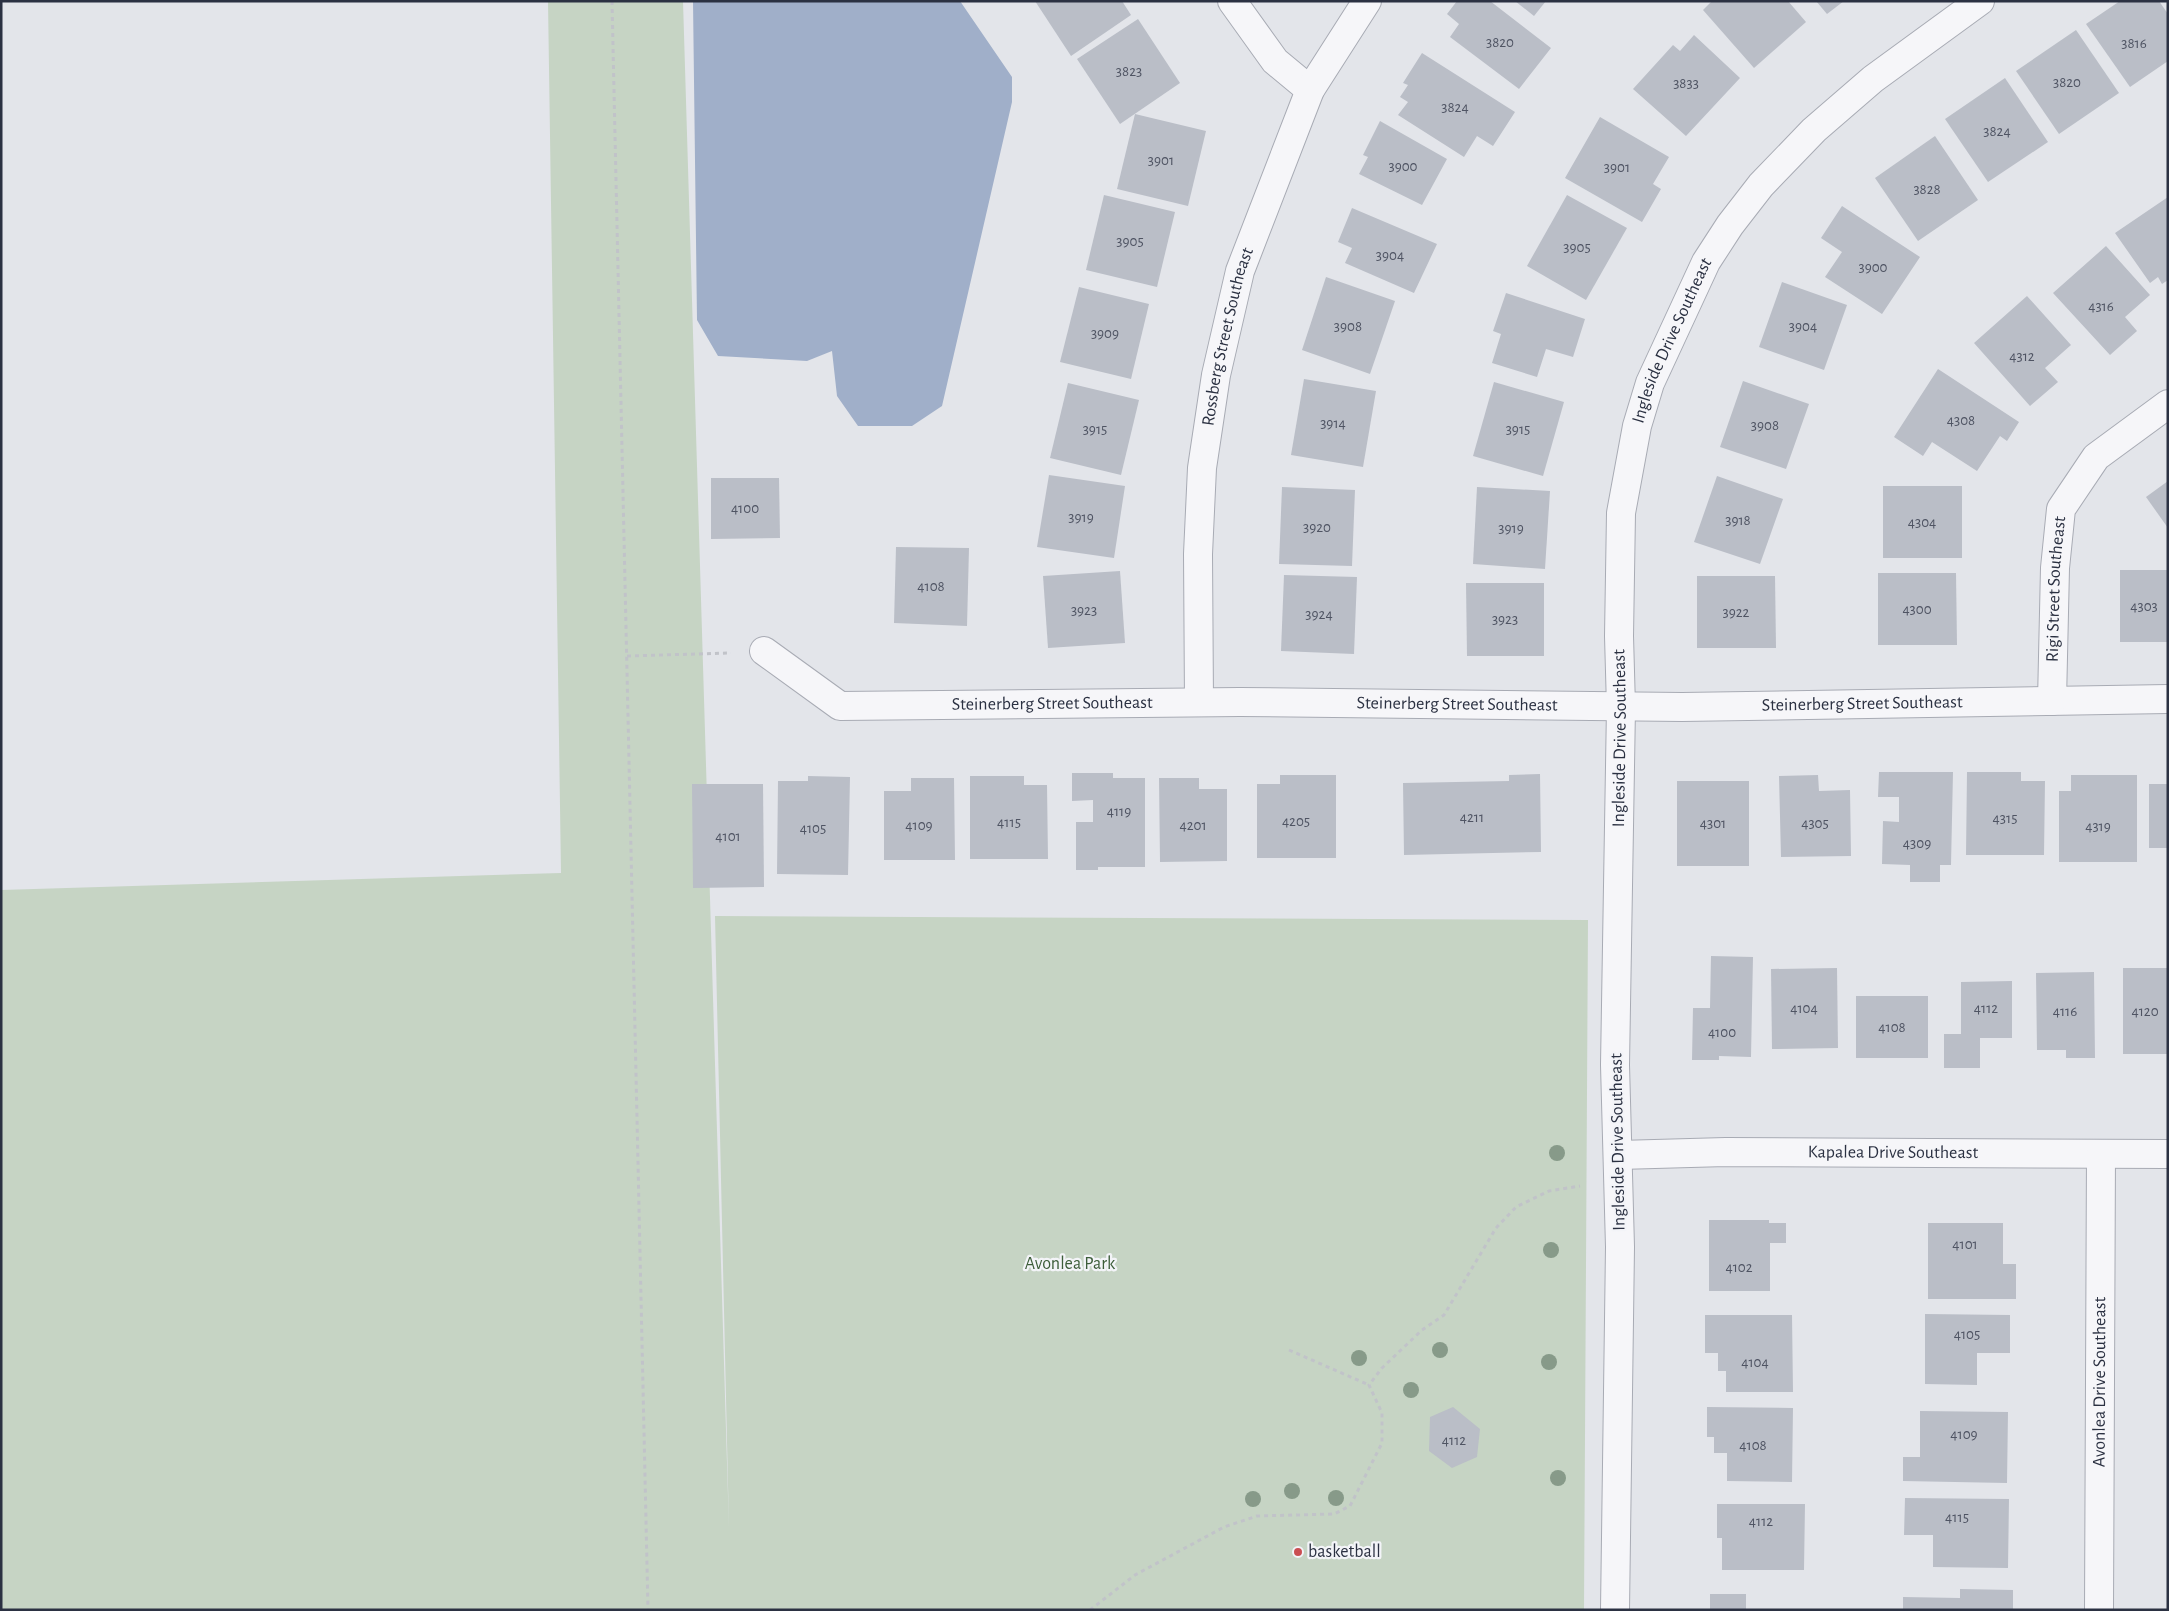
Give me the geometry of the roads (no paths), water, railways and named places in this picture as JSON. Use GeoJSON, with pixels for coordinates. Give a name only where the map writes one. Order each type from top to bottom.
{"type":"FeatureCollection","features":[{"type":"Feature","properties":{"kind":"street"},"geometry":{"type":"LineString","coordinates":[[1232,1],[1275,61],[1310,90]]}},
{"type":"Feature","properties":{"kind":"street","name":"Rossberg Street Southeast"},"geometry":{"type":"LineString","coordinates":[[1199,702],[1198,554],[1202,468],[1216,375],[1240,271],[1310,90],[1368,1]]}},
{"type":"Feature","properties":{"kind":"street","name":"Ingleside Drive Southeast"},"geometry":{"type":"LineString","coordinates":[[1615,1610],[1620,1247],[1615,1065],[1621,706],[1618,636],[1621,514],[1637,426],[1650,384],[1706,262],[1730,225],[1761,185],[1814,130],[1873,79],[1980,1]]}},
{"type":"Feature","properties":{"kind":"street","name":"Rigi Street Southeast"},"geometry":{"type":"LineString","coordinates":[[2052,701],[2056,568],[2061,508],[2096,457],[2168,404]]}},
{"type":"Feature","properties":{"kind":"street","name":"Steinerberg Street Southeast"},"geometry":{"type":"LineString","coordinates":[[764,651],[840,706],[1199,702],[1621,706],[2168,699]]}},
{"type":"Feature","properties":{"kind":"street","name":"Kapalea Drive Southeast"},"geometry":{"type":"LineString","coordinates":[[1618,1155],[1726,1152],[2168,1154]]}},
{"type":"Feature","properties":{"kind":"street","name":"Avonlea Drive Southeast"},"geometry":{"type":"LineString","coordinates":[[2099,1610],[2101,1154]]}},
{"type":"Feature","properties":{"kind":"water"},"geometry":{"type":"Polygon","coordinates":[[[693,1],[960,1],[1012,77],[1012,102],[942,406],[912,426],[858,426],[837,396],[832,351],[807,361],[718,356],[697,320],[693,1]]]}},
{"type":"Feature","properties":{"kind":"place","name":"basketball"},"geometry":{"type":"Point","coordinates":[1298,1552]}},
{"type":"Feature","properties":{"kind":"park label","name":"Avonlea Park"},"geometry":{"type":"Point","coordinates":[1070,1264]}}]}
